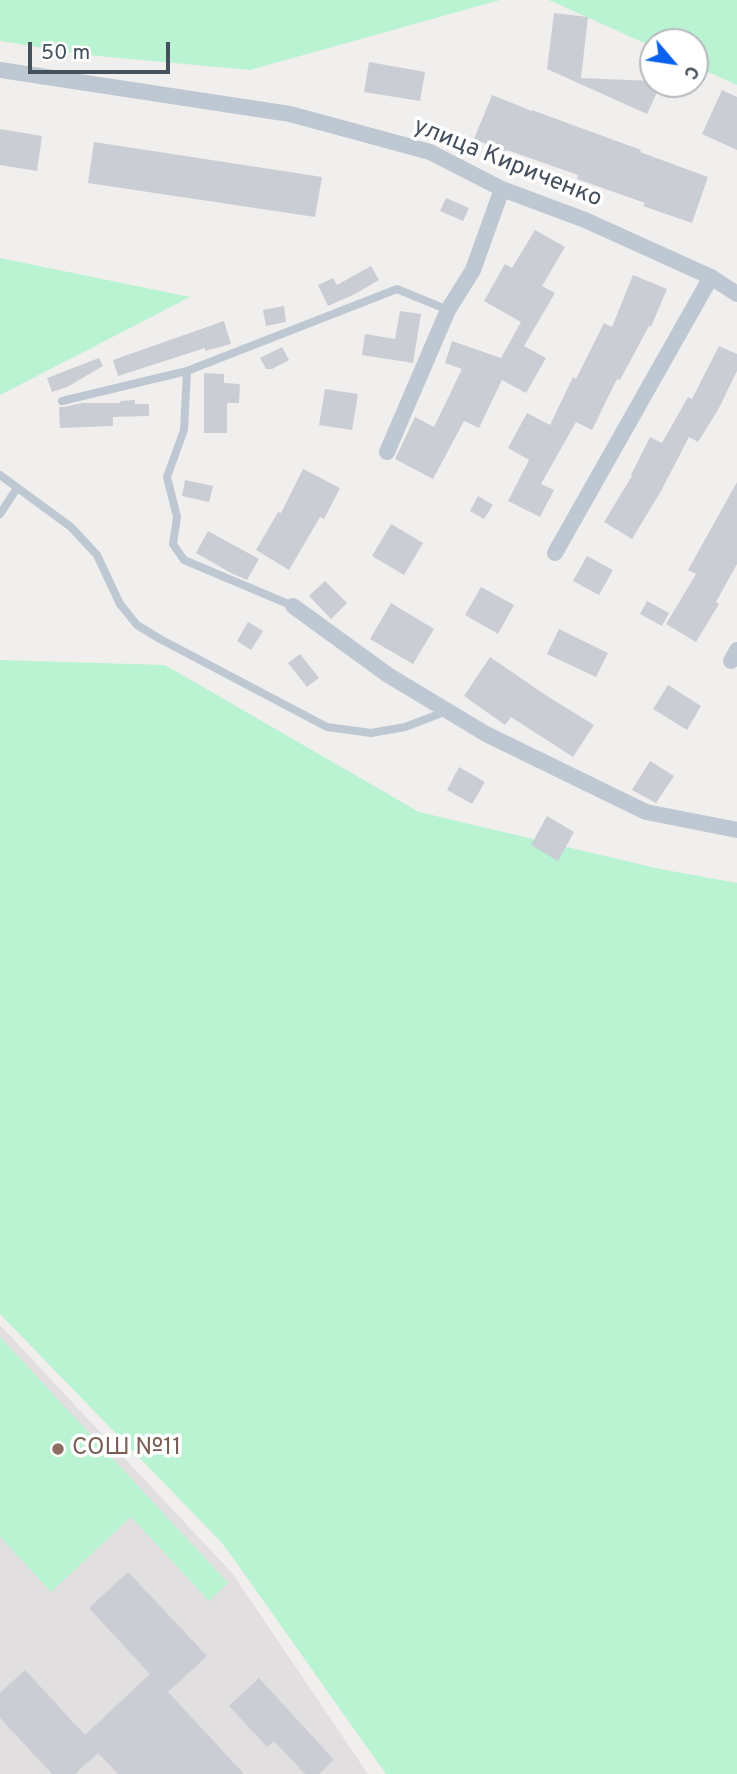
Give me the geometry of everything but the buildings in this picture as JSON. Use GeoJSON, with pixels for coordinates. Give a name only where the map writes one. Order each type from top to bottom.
{"type":"FeatureCollection","features":[{"type":"Feature","properties":{"kind":"street","name":"улица Кириченко"},"geometry":{"type":"LineString","coordinates":[[0,71],[290,114],[430,152],[502,189],[586,220],[711,277],[737,294]]}},
{"type":"Feature","properties":{"kind":"street"},"geometry":{"type":"LineString","coordinates":[[387,452],[448,310],[473,270],[502,189]]}},
{"type":"Feature","properties":{"kind":"street"},"geometry":{"type":"LineString","coordinates":[[555,553],[711,277]]}},
{"type":"Feature","properties":{"kind":"street"},"geometry":{"type":"LineString","coordinates":[[293,607],[387,675],[486,734],[646,812],[737,830]]}},
{"type":"Feature","properties":{"kind":"lane"},"geometry":{"type":"LineString","coordinates":[[62,401],[187,371],[397,289],[448,310]]}},
{"type":"Feature","properties":{"kind":"lane"},"geometry":{"type":"LineString","coordinates":[[187,371],[184,430],[167,477],[177,517],[173,544],[184,560],[293,607]]}},
{"type":"Feature","properties":{"kind":"lane"},"geometry":{"type":"LineString","coordinates":[[0,475],[71,527],[97,555],[120,604],[137,625],[327,727],[371,733],[405,727],[447,710]]}},
{"type":"Feature","properties":{"kind":"lane"},"geometry":{"type":"LineString","coordinates":[[0,514],[17,488]]}},
{"type":"Feature","properties":{"kind":"shaded area","name":"СОШ №11"},"geometry":{"type":"Polygon","coordinates":[[[0,1325],[232,1573],[368,1774],[0,1774],[0,1325]]]}},
{"type":"Feature","properties":{"kind":"green space"},"geometry":{"type":"Polygon","coordinates":[[[0,0],[500,0],[250,70],[87,55],[0,41],[0,0]]]}},
{"type":"Feature","properties":{"kind":"green space"},"geometry":{"type":"Polygon","coordinates":[[[549,0],[737,0],[737,85],[709,72],[709,28],[639,28],[639,41],[549,0]]]}},
{"type":"Feature","properties":{"kind":"green space"},"geometry":{"type":"Polygon","coordinates":[[[0,258],[190,297],[0,395],[0,258]]]}},
{"type":"Feature","properties":{"kind":"green space"},"geometry":{"type":"Polygon","coordinates":[[[0,660],[165,665],[419,812],[660,869],[737,883],[737,1774],[386,1774],[223,1544],[0,1314],[0,660]]]}},
{"type":"Feature","properties":{"kind":"green space"},"geometry":{"type":"Polygon","coordinates":[[[0,1337],[228,1583],[209,1601],[131,1517],[51,1592],[0,1537],[0,1337]]]}},
{"type":"Feature","properties":{"kind":"place","name":"СОШ №11"},"geometry":{"type":"Point","coordinates":[58,1449]}}]}
